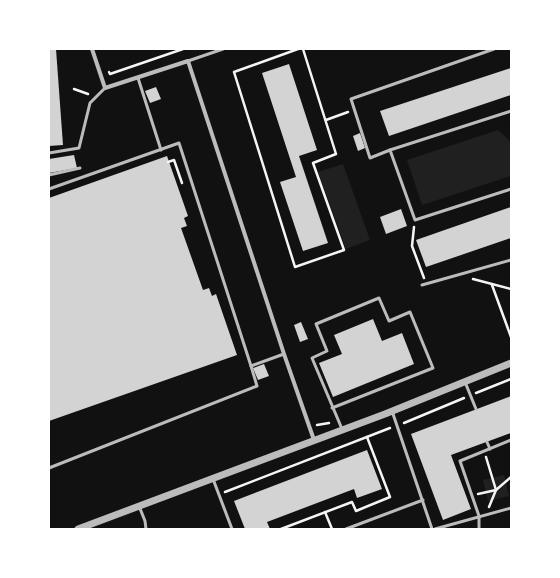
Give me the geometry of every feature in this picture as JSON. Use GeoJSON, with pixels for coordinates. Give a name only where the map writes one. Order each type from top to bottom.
{"type":"FeatureCollection","features":[{"type":"Feature","properties":{"kind":"street"},"geometry":{"type":"LineString","coordinates":[[92,49],[105,88],[188,60],[284,354],[314,440]]}},
{"type":"Feature","properties":{"kind":"street"},"geometry":{"type":"LineString","coordinates":[[78,529],[392,411],[511,363]]}},
{"type":"Feature","properties":{"kind":"lane"},"geometry":{"type":"LineString","coordinates":[[188,60],[213,50],[223,49]]}},
{"type":"Feature","properties":{"kind":"lane"},"geometry":{"type":"LineString","coordinates":[[494,49],[351,99],[354,110],[370,158],[390,150],[511,111]]}},
{"type":"Feature","properties":{"kind":"lane"},"geometry":{"type":"LineString","coordinates":[[138,78],[161,150]]}},
{"type":"Feature","properties":{"kind":"lane"},"geometry":{"type":"LineString","coordinates":[[49,153],[79,148],[90,103],[105,88]]}},
{"type":"Feature","properties":{"kind":"lane"},"geometry":{"type":"LineString","coordinates":[[49,189],[179,143],[257,386],[49,468]]}},
{"type":"Feature","properties":{"kind":"lane"},"geometry":{"type":"LineString","coordinates":[[390,150],[415,220],[511,189]]}},
{"type":"Feature","properties":{"kind":"lane"},"geometry":{"type":"LineString","coordinates":[[49,175],[80,168]]}},
{"type":"Feature","properties":{"kind":"lane"},"geometry":{"type":"LineString","coordinates":[[422,285],[511,260]]}},
{"type":"Feature","properties":{"kind":"lane"},"geometry":{"type":"LineString","coordinates":[[332,408],[433,368],[410,312],[389,321],[379,298],[316,324],[327,351],[312,358],[332,408],[342,430]]}},
{"type":"Feature","properties":{"kind":"lane"},"geometry":{"type":"LineString","coordinates":[[251,366],[284,354]]}},
{"type":"Feature","properties":{"kind":"lane"},"geometry":{"type":"LineString","coordinates":[[466,382],[476,409]]}},
{"type":"Feature","properties":{"kind":"lane"},"geometry":{"type":"LineString","coordinates":[[392,411],[433,529],[511,508]]}},
{"type":"Feature","properties":{"kind":"lane"},"geometry":{"type":"LineString","coordinates":[[480,529],[479,516],[460,461],[511,440]]}},
{"type":"Feature","properties":{"kind":"lane"},"geometry":{"type":"LineString","coordinates":[[487,442],[490,448]]}},
{"type":"Feature","properties":{"kind":"lane"},"geometry":{"type":"LineString","coordinates":[[212,478],[232,529]]}},
{"type":"Feature","properties":{"kind":"lane"},"geometry":{"type":"LineString","coordinates":[[346,529],[423,500]]}},
{"type":"Feature","properties":{"kind":"lane"},"geometry":{"type":"LineString","coordinates":[[139,506],[145,520],[146,529]]}},
{"type":"Feature","properties":{"kind":"path"},"geometry":{"type":"LineString","coordinates":[[107,68],[110,74],[183,49]]}},
{"type":"Feature","properties":{"kind":"path"},"geometry":{"type":"LineString","coordinates":[[298,49],[234,72],[295,267],[344,250],[313,163],[336,154],[303,49]]}},
{"type":"Feature","properties":{"kind":"path"},"geometry":{"type":"LineString","coordinates":[[326,120],[354,110]]}},
{"type":"Feature","properties":{"kind":"path"},"geometry":{"type":"LineString","coordinates":[[492,284],[511,337]]}},
{"type":"Feature","properties":{"kind":"path"},"geometry":{"type":"LineString","coordinates":[[219,495],[397,426],[511,379]]}},
{"type":"Feature","properties":{"kind":"path"},"geometry":{"type":"LineString","coordinates":[[315,419],[317,426],[338,421]]}},
{"type":"Feature","properties":{"kind":"path"},"geometry":{"type":"LineString","coordinates":[[281,529],[352,502],[356,511],[390,497],[367,437]]}},
{"type":"Feature","properties":{"kind":"path"},"geometry":{"type":"LineString","coordinates":[[484,451],[496,490]]}},
{"type":"Feature","properties":{"kind":"path"},"geometry":{"type":"LineString","coordinates":[[485,515],[496,490],[511,477]]}},
{"type":"Feature","properties":{"kind":"path"},"geometry":{"type":"LineString","coordinates":[[472,495],[496,490]]}},
{"type":"Feature","properties":{"kind":"path"},"geometry":{"type":"LineString","coordinates":[[326,512],[332,529]]}},
{"type":"Feature","properties":{"kind":"shaded area"},"geometry":{"type":"Polygon","coordinates":[[[498,130],[511,142],[511,176],[422,205],[407,160],[498,130]]]}},
{"type":"Feature","properties":{"kind":"shaded area"},"geometry":{"type":"Polygon","coordinates":[[[343,164],[370,240],[346,249],[318,172],[343,164]]]}},
{"type":"Feature","properties":{"kind":"shaded area"},"geometry":{"type":"Polygon","coordinates":[[[504,475],[509,496],[488,501],[483,480],[504,475]]]}},
{"type":"Feature","properties":{"kind":"building"},"geometry":{"type":"Polygon","coordinates":[[[49,49],[56,49],[63,145],[49,146],[49,49]]]}},
{"type":"Feature","properties":{"kind":"building"},"geometry":{"type":"Polygon","coordinates":[[[289,64],[317,150],[299,156],[328,243],[303,251],[280,182],[296,177],[262,73],[289,64]]]}},
{"type":"Feature","properties":{"kind":"building"},"geometry":{"type":"Polygon","coordinates":[[[511,68],[511,95],[389,136],[380,111],[511,68]]]}},
{"type":"Feature","properties":{"kind":"building"},"geometry":{"type":"Polygon","coordinates":[[[156,87],[161,99],[150,103],[145,91],[156,87]]]}},
{"type":"Feature","properties":{"kind":"building"},"geometry":{"type":"Polygon","coordinates":[[[360,133],[365,148],[358,151],[353,136],[360,133]]]}},
{"type":"Feature","properties":{"kind":"building"},"geometry":{"type":"Polygon","coordinates":[[[74,155],[77,168],[49,173],[49,159],[74,155]]]}},
{"type":"Feature","properties":{"kind":"building"},"geometry":{"type":"Polygon","coordinates":[[[167,156],[188,216],[184,218],[187,226],[181,228],[203,290],[209,288],[212,296],[216,294],[237,355],[49,421],[49,198],[167,156]]]}},
{"type":"Feature","properties":{"kind":"building"},"geometry":{"type":"Polygon","coordinates":[[[511,207],[511,238],[426,267],[416,240],[511,207]]]}},
{"type":"Feature","properties":{"kind":"building"},"geometry":{"type":"Polygon","coordinates":[[[401,209],[407,226],[386,234],[380,217],[401,209]]]}},
{"type":"Feature","properties":{"kind":"building"},"geometry":{"type":"Polygon","coordinates":[[[373,319],[382,341],[402,333],[414,364],[333,397],[319,363],[342,354],[334,335],[373,319]]]}},
{"type":"Feature","properties":{"kind":"building"},"geometry":{"type":"Polygon","coordinates":[[[301,322],[308,339],[300,342],[294,325],[301,322]]]}},
{"type":"Feature","properties":{"kind":"building"},"geometry":{"type":"Polygon","coordinates":[[[264,364],[269,376],[258,380],[253,368],[264,364]]]}},
{"type":"Feature","properties":{"kind":"building"},"geometry":{"type":"Polygon","coordinates":[[[511,396],[511,433],[451,455],[471,509],[443,520],[411,434],[511,396]]]}},
{"type":"Feature","properties":{"kind":"building"},"geometry":{"type":"Polygon","coordinates":[[[367,450],[382,489],[357,498],[354,489],[267,522],[270,529],[245,529],[234,501],[367,450]]]}}]}
